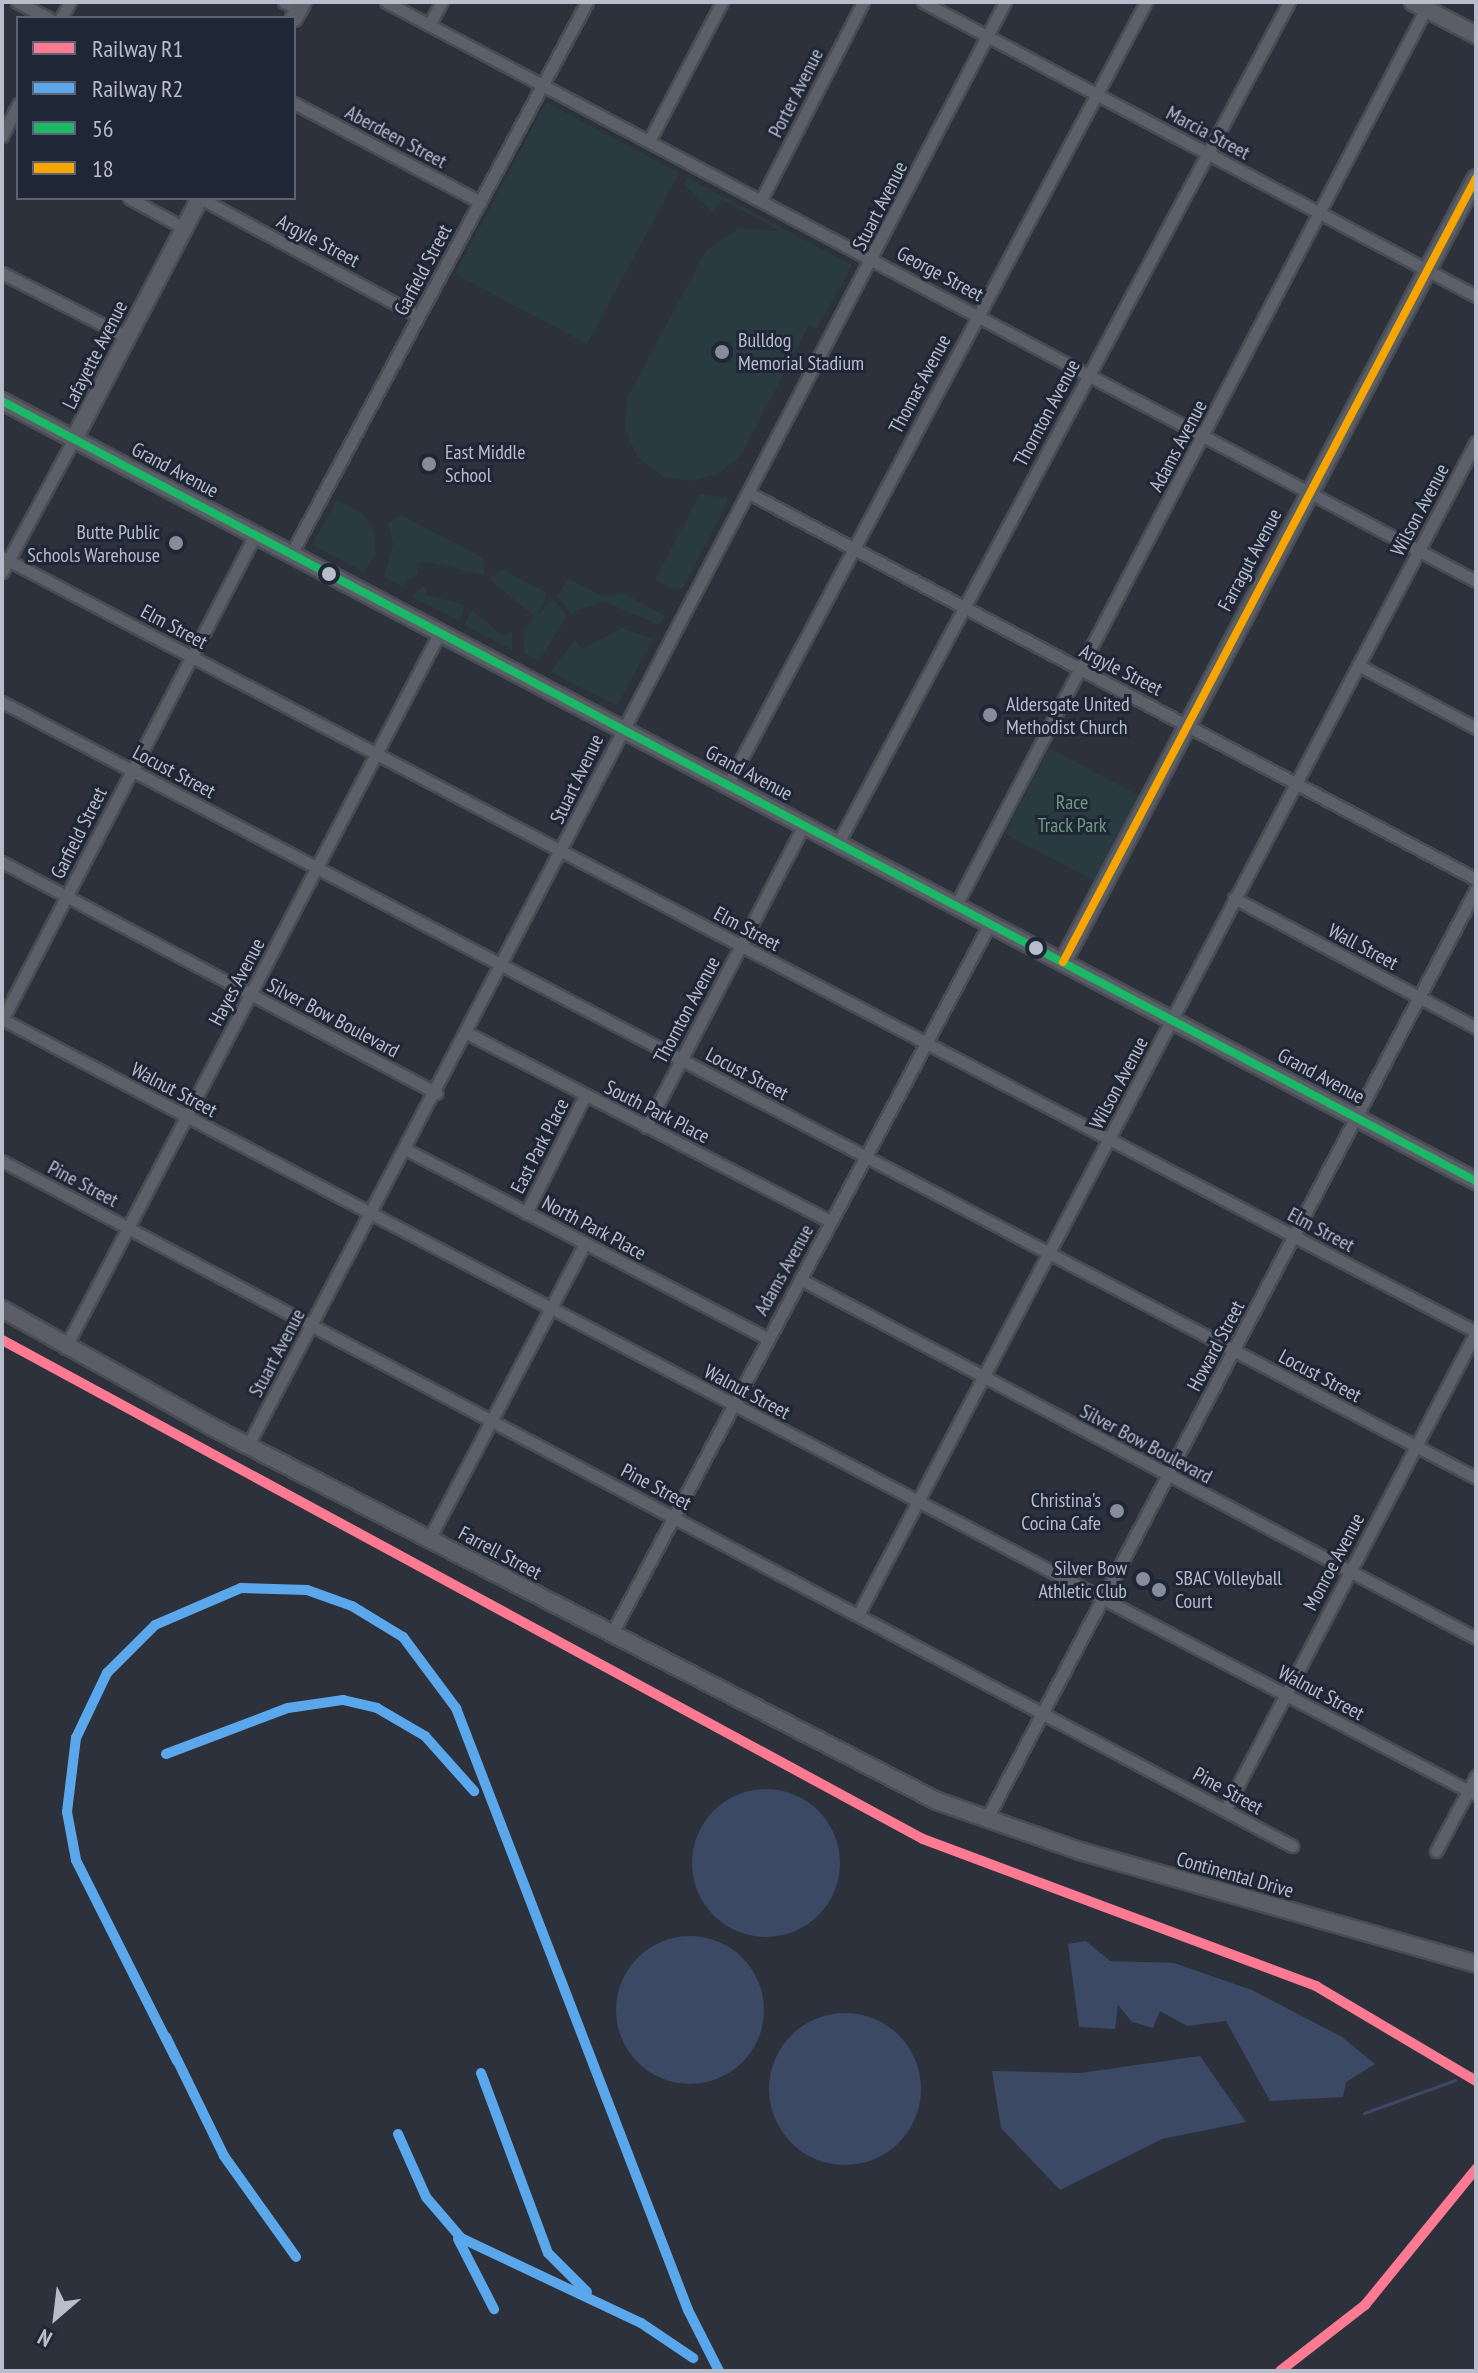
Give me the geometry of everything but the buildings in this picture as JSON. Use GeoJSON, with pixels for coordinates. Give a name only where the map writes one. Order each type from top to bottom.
{"type":"FeatureCollection","features":[{"type":"Feature","properties":{"kind":"main road"},"geometry":{"type":"LineString","coordinates":[[1423,4],[1476,35]]}},
{"type":"Feature","properties":{"kind":"main road","name":"Farragut Avenue"},"geometry":{"type":"LineString","coordinates":[[1063,962],[1476,178]]}},
{"type":"Feature","properties":{"kind":"main road","name":"Lafayette Avenue"},"geometry":{"type":"LineString","coordinates":[[74,439],[199,200]]}},
{"type":"Feature","properties":{"kind":"main road","name":"Grand Avenue"},"geometry":{"type":"LineString","coordinates":[[2,401],[1476,1181]]}},
{"type":"Feature","properties":{"kind":"main road","name":"Farrell Street"},"geometry":{"type":"LineString","coordinates":[[2,1309],[65,1348],[852,1761],[986,1820]]}},
{"type":"Feature","properties":{"kind":"main road","name":"Continental Drive"},"geometry":{"type":"LineString","coordinates":[[986,1820],[1476,1964]]}},
{"type":"Feature","properties":{"kind":"street"},"geometry":{"type":"LineString","coordinates":[[17,2],[44,16]]}},
{"type":"Feature","properties":{"kind":"street","name":"George Street"},"geometry":{"type":"LineString","coordinates":[[386,2],[1476,581]]}},
{"type":"Feature","properties":{"kind":"street"},"geometry":{"type":"LineString","coordinates":[[429,25],[442,2]]}},
{"type":"Feature","properties":{"kind":"street","name":"Garfield Street"},"geometry":{"type":"LineString","coordinates":[[291,554],[587,2]]}},
{"type":"Feature","properties":{"kind":"street"},"geometry":{"type":"LineString","coordinates":[[649,141],[722,2]]}},
{"type":"Feature","properties":{"kind":"street","name":"Porter Avenue"},"geometry":{"type":"LineString","coordinates":[[761,200],[863,2]]}},
{"type":"Feature","properties":{"kind":"street","name":"Marcia Street"},"geometry":{"type":"LineString","coordinates":[[923,2],[1476,296]]}},
{"type":"Feature","properties":{"kind":"street","name":"Stuart Avenue"},"geometry":{"type":"LineString","coordinates":[[248,1445],[436,1093],[622,729],[873,259],[1005,2]]}},
{"type":"Feature","properties":{"kind":"street","name":"Thomas Avenue"},"geometry":{"type":"LineString","coordinates":[[728,784],[1146,2]]}},
{"type":"Feature","properties":{"kind":"street","name":"Thornton Avenue"},"geometry":{"type":"LineString","coordinates":[[838,843],[1289,2]]}},
{"type":"Feature","properties":{"kind":"street","name":"Adams Avenue"},"geometry":{"type":"LineString","coordinates":[[956,905],[1322,214],[1423,4]]}},
{"type":"Feature","properties":{"kind":"street","name":"Aberdeen Street"},"geometry":{"type":"LineString","coordinates":[[296,104],[480,202]]}},
{"type":"Feature","properties":{"kind":"street"},"geometry":{"type":"LineString","coordinates":[[3,132],[16,108]]}},
{"type":"Feature","properties":{"kind":"street"},"geometry":{"type":"LineString","coordinates":[[133,200],[184,228]]}},
{"type":"Feature","properties":{"kind":"street","name":"Argyle Street"},"geometry":{"type":"LineString","coordinates":[[204,200],[418,316]]}},
{"type":"Feature","properties":{"kind":"street"},"geometry":{"type":"LineString","coordinates":[[2,273],[127,337]]}},
{"type":"Feature","properties":{"kind":"street","name":"Lafayette Avenue"},"geometry":{"type":"LineString","coordinates":[[2,572],[5,558],[74,439]]}},
{"type":"Feature","properties":{"kind":"street","name":"Wilson Avenue"},"geometry":{"type":"LineString","coordinates":[[859,1613],[1476,442]]}},
{"type":"Feature","properties":{"kind":"street","name":"Argyle Street"},"geometry":{"type":"LineString","coordinates":[[749,493],[1476,879]]}},
{"type":"Feature","properties":{"kind":"street","name":"Garfield Street"},"geometry":{"type":"LineString","coordinates":[[2,1020],[255,535]]}},
{"type":"Feature","properties":{"kind":"street","name":"Elm Street"},"geometry":{"type":"LineString","coordinates":[[5,558],[1476,1332]]}},
{"type":"Feature","properties":{"kind":"street","name":"Hayes Avenue"},"geometry":{"type":"LineString","coordinates":[[65,1348],[440,632]]}},
{"type":"Feature","properties":{"kind":"street"},"geometry":{"type":"LineString","coordinates":[[1358,665],[1476,728]]}},
{"type":"Feature","properties":{"kind":"street","name":"Locust Street"},"geometry":{"type":"LineString","coordinates":[[2,702],[1476,1478]]}},
{"type":"Feature","properties":{"kind":"street","name":"Thornton Avenue"},"geometry":{"type":"LineString","coordinates":[[646,1127],[804,825]]}},
{"type":"Feature","properties":{"kind":"street","name":"Silver Bow Boulevard"},"geometry":{"type":"LineString","coordinates":[[2,862],[436,1093]]}},
{"type":"Feature","properties":{"kind":"street","name":"Howard Street"},"geometry":{"type":"LineString","coordinates":[[986,1820],[1476,889]]}},
{"type":"Feature","properties":{"kind":"street","name":"Wall Street"},"geometry":{"type":"LineString","coordinates":[[1234,898],[1476,1028]]}},
{"type":"Feature","properties":{"kind":"street","name":"Adams Avenue"},"geometry":{"type":"LineString","coordinates":[[611,1635],[990,923]]}},
{"type":"Feature","properties":{"kind":"street","name":"Walnut Street"},"geometry":{"type":"LineString","coordinates":[[2,1020],[1472,1793]]}},
{"type":"Feature","properties":{"kind":"street","name":"South Park Place"},"geometry":{"type":"LineString","coordinates":[[467,1033],[831,1222]]}},
{"type":"Feature","properties":{"kind":"street","name":"East Park Place"},"geometry":{"type":"LineString","coordinates":[[526,1213],[585,1095]]}},
{"type":"Feature","properties":{"kind":"street","name":"North Park Place"},"geometry":{"type":"LineString","coordinates":[[405,1149],[767,1338]]}},
{"type":"Feature","properties":{"kind":"street","name":"Pine Street"},"geometry":{"type":"LineString","coordinates":[[2,1161],[1042,1709],[1292,1846]]}},
{"type":"Feature","properties":{"kind":"street"},"geometry":{"type":"LineString","coordinates":[[429,1539],[585,1243]]}},
{"type":"Feature","properties":{"kind":"street","name":"Silver Bow Boulevard"},"geometry":{"type":"LineString","coordinates":[[800,1279],[1476,1638]]}},
{"type":"Feature","properties":{"kind":"street","name":"Monroe Avenue"},"geometry":{"type":"LineString","coordinates":[[1225,1810],[1476,1332]]}},
{"type":"Feature","properties":{"kind":"street"},"geometry":{"type":"LineString","coordinates":[[1436,1851],[1472,1793],[1476,1776]]}},
{"type":"Feature","properties":{"kind":"green space"},"geometry":{"type":"Polygon","coordinates":[[[546,102],[679,173],[587,344],[455,274],[546,102]]]}},
{"type":"Feature","properties":{"kind":"green space"},"geometry":{"type":"Polygon","coordinates":[[[687,177],[852,265],[817,328],[809,325],[740,457],[718,474],[691,481],[663,477],[637,457],[625,428],[627,398],[706,251],[738,229],[780,231],[721,199],[713,212],[683,184],[687,177]]]}},
{"type":"Feature","properties":{"kind":"green space"},"geometry":{"type":"Polygon","coordinates":[[[700,494],[728,498],[682,589],[669,587],[655,580],[700,494]]]}},
{"type":"Feature","properties":{"kind":"green space"},"geometry":{"type":"Polygon","coordinates":[[[337,500],[362,513],[374,531],[375,555],[364,572],[312,545],[337,500]]]}},
{"type":"Feature","properties":{"kind":"green space"},"geometry":{"type":"Polygon","coordinates":[[[401,515],[483,558],[484,575],[428,562],[416,563],[418,573],[401,586],[384,577],[393,544],[388,523],[401,515]]]}},
{"type":"Feature","properties":{"kind":"green space"},"geometry":{"type":"Polygon","coordinates":[[[502,569],[547,593],[536,618],[489,579],[502,569]]]}},
{"type":"Feature","properties":{"kind":"green space"},"geometry":{"type":"Polygon","coordinates":[[[569,579],[603,596],[623,593],[665,616],[659,625],[603,601],[571,613],[557,596],[569,579]]]}},
{"type":"Feature","properties":{"kind":"green space"},"geometry":{"type":"Polygon","coordinates":[[[426,585],[426,595],[465,605],[460,621],[410,596],[426,585]]]}},
{"type":"Feature","properties":{"kind":"green space"},"geometry":{"type":"Polygon","coordinates":[[[553,599],[567,616],[539,661],[524,653],[525,628],[553,599]]]}},
{"type":"Feature","properties":{"kind":"green space"},"geometry":{"type":"Polygon","coordinates":[[[472,610],[503,636],[512,631],[512,650],[464,625],[472,610]]]}},
{"type":"Feature","properties":{"kind":"green space"},"geometry":{"type":"Polygon","coordinates":[[[622,628],[653,639],[617,706],[551,672],[575,639],[582,649],[622,628]]]}},
{"type":"Feature","properties":{"kind":"green space","name":"Race Track Park"},"geometry":{"type":"Polygon","coordinates":[[[1049,748],[1140,796],[1095,881],[1005,834],[1049,748]]]}},
{"type":"Feature","properties":{"kind":"green space","name":"SBAC Volleyball Court"},"geometry":{"type":"Polygon","coordinates":[[[1159,1578],[1167,1582],[1171,1590],[1167,1598],[1159,1602],[1151,1598],[1147,1590],[1151,1582],[1159,1578]]]}},
{"type":"Feature","properties":{"kind":"water"},"geometry":{"type":"Polygon","coordinates":[[[766,1789],[794,1795],[818,1811],[834,1835],[840,1863],[834,1891],[818,1915],[794,1931],[766,1937],[738,1931],[714,1915],[698,1891],[692,1863],[698,1835],[714,1811],[738,1795],[766,1789]]]}},
{"type":"Feature","properties":{"kind":"water"},"geometry":{"type":"Polygon","coordinates":[[[690,1936],[718,1942],[742,1958],[758,1982],[764,2010],[758,2038],[742,2062],[718,2078],[690,2084],[662,2078],[638,2062],[622,2038],[616,2010],[622,1982],[638,1958],[662,1942],[690,1936]]]}},
{"type":"Feature","properties":{"kind":"water"},"geometry":{"type":"Polygon","coordinates":[[[1086,1941],[1110,1961],[1174,1963],[1252,1990],[1342,2037],[1375,2064],[1346,2082],[1343,2097],[1270,2101],[1226,2021],[1187,2026],[1160,2011],[1153,2028],[1132,2022],[1118,2005],[1115,2029],[1079,2027],[1068,1944],[1086,1941]]]}},
{"type":"Feature","properties":{"kind":"water"},"geometry":{"type":"Polygon","coordinates":[[[845,2013],[874,2019],[899,2035],[915,2060],[921,2089],[915,2118],[899,2143],[874,2159],[845,2165],[816,2159],[791,2143],[775,2118],[769,2089],[775,2060],[791,2035],[816,2019],[845,2013]]]}},
{"type":"Feature","properties":{"kind":"water"},"geometry":{"type":"Polygon","coordinates":[[[1200,2056],[1246,2122],[1162,2139],[1060,2190],[1001,2128],[992,2071],[1080,2073],[1200,2056]]]}},
{"type":"Feature","properties":{"kind":"waterway"},"geometry":{"type":"LineString","coordinates":[[1469,2074],[1476,2071]]}},
{"type":"Feature","properties":{"kind":"waterway"},"geometry":{"type":"LineString","coordinates":[[1364,2113],[1455,2080]]}},
{"type":"Feature","properties":{"kind":"rail line","name":"R1"},"geometry":{"type":"LineString","coordinates":[[2,1340],[923,1839],[1316,1986],[1476,2081]]}},
{"type":"Feature","properties":{"kind":"rail line","name":"R2"},"geometry":{"type":"LineString","coordinates":[[177,2061],[76,1860],[67,1812],[76,1738],[107,1673],[155,1625],[241,1588],[307,1590],[352,1606],[403,1637],[456,1708],[688,2310],[719,2371]]}},
{"type":"Feature","properties":{"kind":"rail line","name":"R2"},"geometry":{"type":"LineString","coordinates":[[166,1754],[288,1708],[343,1700],[377,1708],[425,1736],[474,1791]]}},
{"type":"Feature","properties":{"kind":"rail line","name":"R2"},"geometry":{"type":"LineString","coordinates":[[166,2037],[224,2156],[296,2257]]}},
{"type":"Feature","properties":{"kind":"rail line","name":"R2"},"geometry":{"type":"LineString","coordinates":[[481,2073],[548,2253],[587,2292]]}},
{"type":"Feature","properties":{"kind":"rail line","name":"R2"},"geometry":{"type":"LineString","coordinates":[[398,2134],[426,2197],[461,2238],[641,2323],[693,2358]]}},
{"type":"Feature","properties":{"kind":"rail line","name":"R1"},"geometry":{"type":"LineString","coordinates":[[1280,2371],[1365,2305],[1476,2169]]}},
{"type":"Feature","properties":{"kind":"rail line","name":"R2"},"geometry":{"type":"LineString","coordinates":[[458,2239],[494,2309]]}},
{"type":"Feature","properties":{"kind":"transit line","name":"18"},"geometry":{"type":"LineString","coordinates":[[1063,962],[1476,178]]}},
{"type":"Feature","properties":{"kind":"transit line","name":"56"},"geometry":{"type":"LineString","coordinates":[[2,401],[1476,1181]]}},
{"type":"Feature","properties":{"kind":"place","name":"Bulldog Memorial Stadium"},"geometry":{"type":"Point","coordinates":[722,352]}},
{"type":"Feature","properties":{"kind":"place","name":"East Middle School"},"geometry":{"type":"Point","coordinates":[429,464]}},
{"type":"Feature","properties":{"kind":"place","name":"Butte Public Schools Warehouse"},"geometry":{"type":"Point","coordinates":[176,543]}},
{"type":"Feature","properties":{"kind":"place","name":"Aldersgate United Methodist Church"},"geometry":{"type":"Point","coordinates":[990,715]}},
{"type":"Feature","properties":{"kind":"place","name":"Christina's Cocina Cafe"},"geometry":{"type":"Point","coordinates":[1117,1511]}},
{"type":"Feature","properties":{"kind":"place","name":"Silver Bow Athletic Club"},"geometry":{"type":"Point","coordinates":[1143,1579]}},
{"type":"Feature","properties":{"kind":"place","name":"SBAC Volleyball Court"},"geometry":{"type":"Point","coordinates":[1159,1590]}}]}
